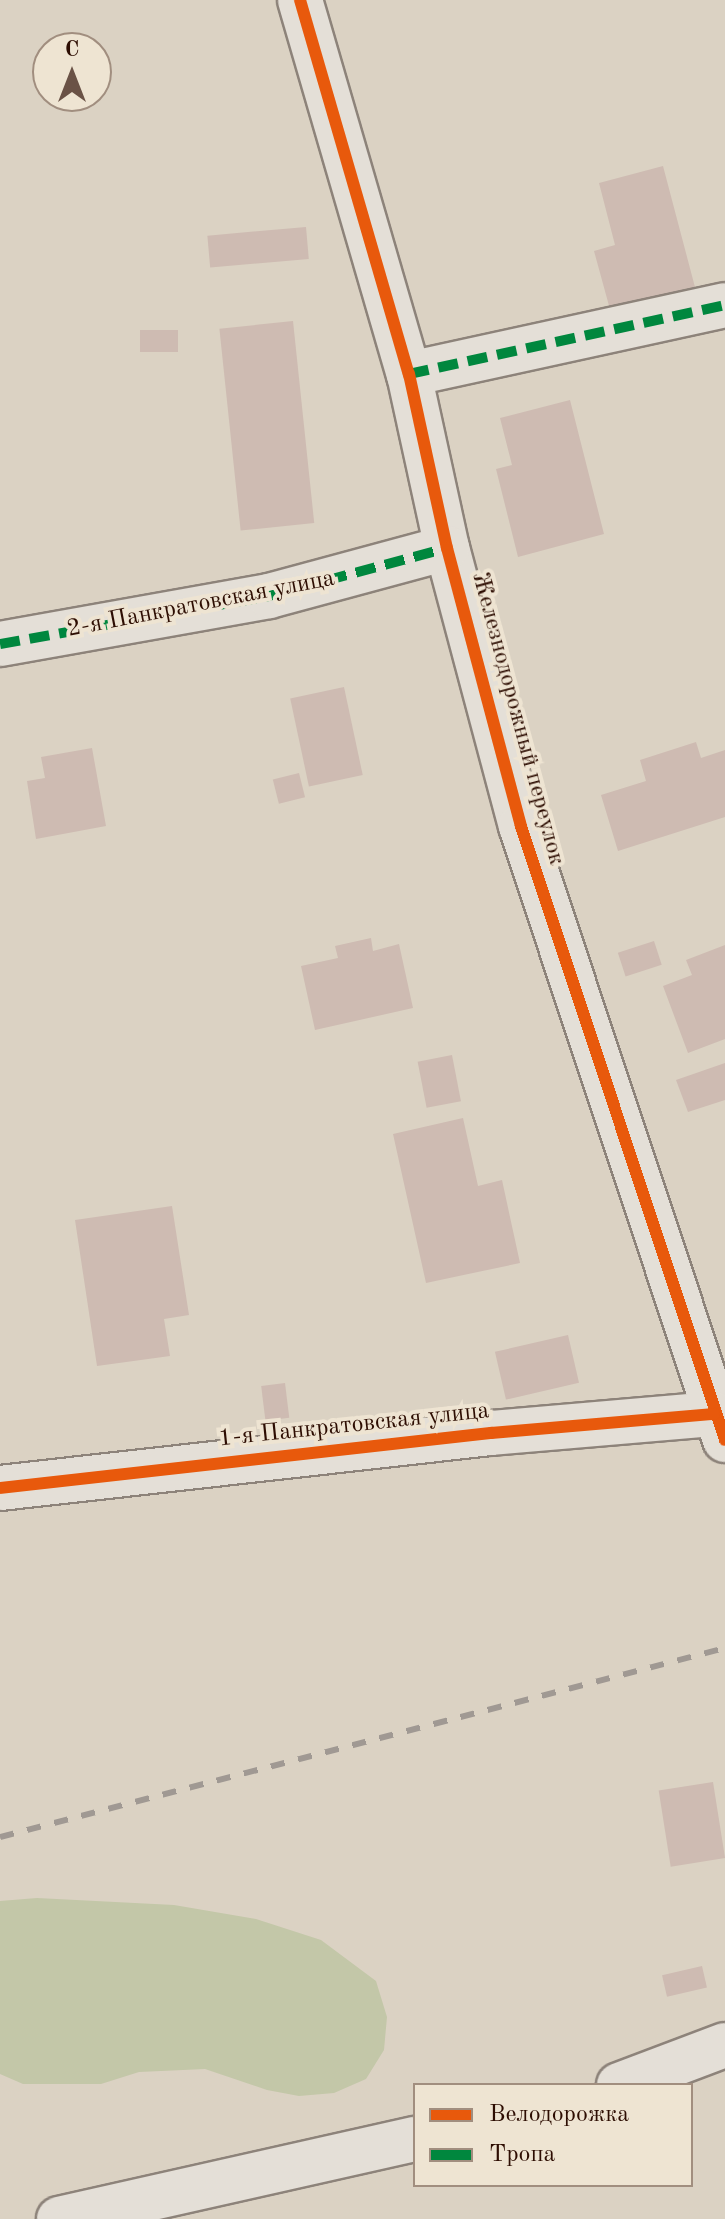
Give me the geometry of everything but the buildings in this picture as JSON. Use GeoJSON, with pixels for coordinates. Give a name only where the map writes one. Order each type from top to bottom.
{"type":"FeatureCollection","features":[{"type":"Feature","properties":{"kind":"street","name":"Железнодорожный переулок"},"geometry":{"type":"LineString","coordinates":[[300,0],[409,374],[447,548],[521,826],[720,1427]]}},
{"type":"Feature","properties":{"kind":"street"},"geometry":{"type":"LineString","coordinates":[[409,374],[725,305]]}},
{"type":"Feature","properties":{"kind":"street","name":"2-я Панкратовская улица"},"geometry":{"type":"LineString","coordinates":[[0,644],[269,596],[447,548]]}},
{"type":"Feature","properties":{"kind":"street","name":"1-я Панкратовская улица"},"geometry":{"type":"LineString","coordinates":[[0,1488],[491,1433],[720,1427]]}},
{"type":"Feature","properties":{"kind":"street"},"geometry":{"type":"LineString","coordinates":[[624,2083],[725,2045]]}},
{"type":"Feature","properties":{"kind":"street"},"geometry":{"type":"LineString","coordinates":[[59,2219],[413,2139]]}},
{"type":"Feature","properties":{"kind":"green space"},"geometry":{"type":"Polygon","coordinates":[[[37,1898],[174,1905],[256,1919],[321,1940],[376,1981],[387,2017],[384,2050],[366,2079],[334,2093],[299,2096],[267,2090],[205,2069],[139,2072],[101,2084],[23,2084],[0,2074],[0,1901],[37,1898]]]}},
{"type":"Feature","properties":{"kind":"railway"},"geometry":{"type":"LineString","coordinates":[[0,1837],[725,1648]]}},
{"type":"Feature","properties":{"kind":"marked path"},"geometry":{"type":"LineString","coordinates":[[409,374],[725,305]]}},
{"type":"Feature","properties":{"kind":"marked path"},"geometry":{"type":"LineString","coordinates":[[0,644],[269,596],[447,548]]}},
{"type":"Feature","properties":{"kind":"cycle path"},"geometry":{"type":"LineString","coordinates":[[300,0],[409,374],[447,548],[521,826],[725,1440]]}},
{"type":"Feature","properties":{"kind":"cycle path"},"geometry":{"type":"LineString","coordinates":[[0,1488],[491,1433],[714,1414]]}}]}
